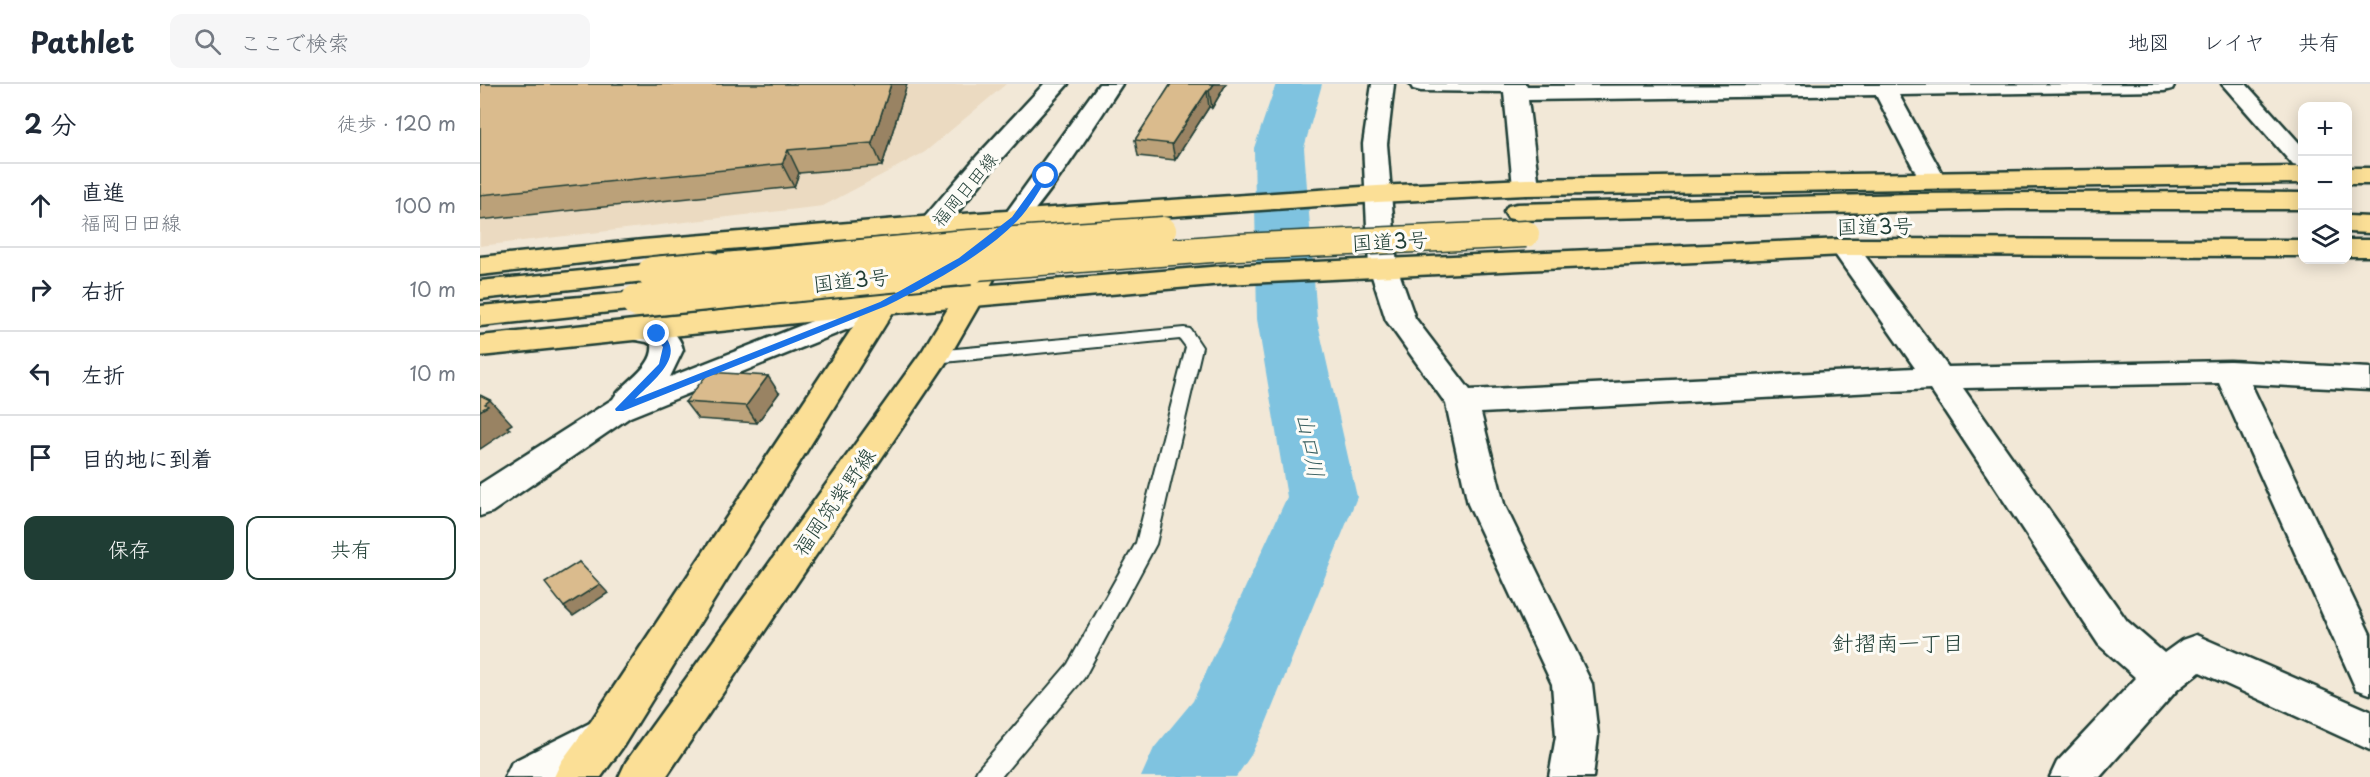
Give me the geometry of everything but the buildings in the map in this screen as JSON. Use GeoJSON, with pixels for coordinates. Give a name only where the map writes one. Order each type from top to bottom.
{"type":"FeatureCollection","features":[{"type":"Feature","properties":{"kind":"main road"},"geometry":{"type":"LineString","coordinates":[[480,266],[643,248],[934,224],[1227,206],[1369,194],[1526,187],[2298,175]]}},
{"type":"Feature","properties":{"kind":"main road"},"geometry":{"type":"LineString","coordinates":[[2352,176],[2370,176]]}},
{"type":"Feature","properties":{"kind":"main road","name":"国道3号"},"geometry":{"type":"LineString","coordinates":[[480,316],[634,315],[939,270],[1786,204],[2185,199],[2298,201]]}},
{"type":"Feature","properties":{"kind":"main road"},"geometry":{"type":"LineString","coordinates":[[2352,202],[2370,202]]}},
{"type":"Feature","properties":{"kind":"main road","name":"福岡筑紫野線"},"geometry":{"type":"LineString","coordinates":[[641,777],[934,357],[1015,219]]}},
{"type":"Feature","properties":{"kind":"main road","name":"国道3号"},"geometry":{"type":"LineString","coordinates":[[480,291],[955,244],[1236,225],[1521,223],[1779,226],[2192,222],[2298,224]]}},
{"type":"Feature","properties":{"kind":"main road"},"geometry":{"type":"LineString","coordinates":[[2352,224],[2370,225]]}},
{"type":"Feature","properties":{"kind":"main road"},"geometry":{"type":"LineString","coordinates":[[480,346],[634,315],[883,304],[1222,275],[1844,247],[2298,248]]}},
{"type":"Feature","properties":{"kind":"main road"},"geometry":{"type":"LineString","coordinates":[[2352,248],[2370,248]]}},
{"type":"Feature","properties":{"kind":"main road"},"geometry":{"type":"LineString","coordinates":[[576,777],[607,734],[883,304]]}},
{"type":"Feature","properties":{"kind":"street","name":"福岡日田線"},"geometry":{"type":"LineString","coordinates":[[883,304],[934,224],[987,160],[1058,84]]}},
{"type":"Feature","properties":{"kind":"street"},"geometry":{"type":"LineString","coordinates":[[619,409],[883,304],[962,260],[1015,219],[1111,84]]}},
{"type":"Feature","properties":{"kind":"street"},"geometry":{"type":"LineString","coordinates":[[1383,84],[1369,194],[1372,267],[1401,320],[1462,402],[1486,504],[1572,684],[1577,736],[1571,777]]}},
{"type":"Feature","properties":{"kind":"street"},"geometry":{"type":"LineString","coordinates":[[1421,84],[1516,88],[2163,84]]}},
{"type":"Feature","properties":{"kind":"street"},"geometry":{"type":"LineString","coordinates":[[2233,84],[2298,156]]}},
{"type":"Feature","properties":{"kind":"street"},"geometry":{"type":"LineString","coordinates":[[1883,86],[1932,179]]}},
{"type":"Feature","properties":{"kind":"street"},"geometry":{"type":"LineString","coordinates":[[1516,88],[1526,187]]}},
{"type":"Feature","properties":{"kind":"street"},"geometry":{"type":"LineString","coordinates":[[1844,247],[1939,378],[2113,633],[2163,677]]}},
{"type":"Feature","properties":{"kind":"street"},"geometry":{"type":"LineString","coordinates":[[480,502],[619,409],[654,376],[663,365],[666,343],[634,315]]}},
{"type":"Feature","properties":{"kind":"street"},"geometry":{"type":"LineString","coordinates":[[1462,402],[1939,378],[2230,372],[2370,379]]}},
{"type":"Feature","properties":{"kind":"street"},"geometry":{"type":"LineString","coordinates":[[2230,372],[2370,676]]}},
{"type":"Feature","properties":{"kind":"street"},"geometry":{"type":"LineString","coordinates":[[2072,777],[2163,677],[2196,652],[2370,731]]}},
{"type":"Feature","properties":{"kind":"street"},"geometry":{"type":"LineString","coordinates":[[527,777],[607,734]]}},
{"type":"Feature","properties":{"kind":"lane"},"geometry":{"type":"LineString","coordinates":[[934,357],[1184,333],[1194,346],[1146,544],[1076,671],[986,777]]}},
{"type":"Feature","properties":{"kind":"shaded area"},"geometry":{"type":"Polygon","coordinates":[[[480,84],[1006,84],[925,152],[823,206],[480,246],[480,84]]]}},
{"type":"Feature","properties":{"kind":"waterway","name":"山口川"},"geometry":{"type":"LineString","coordinates":[[1184,777],[1222,728],[1322,497],[1287,319],[1279,148],[1299,84]]}},
{"type":"Feature","properties":{"kind":"district","name":"針摺南一丁目"},"geometry":{"type":"Point","coordinates":[1898,641]}},
{"type":"Feature","properties":{"kind":"route"},"geometry":{"type":"LineString","coordinates":[[657,334],[664,340],[667,347],[663,365],[619,409],[883,304],[921,285],[962,260],[1015,219],[1046,176]]}}]}
